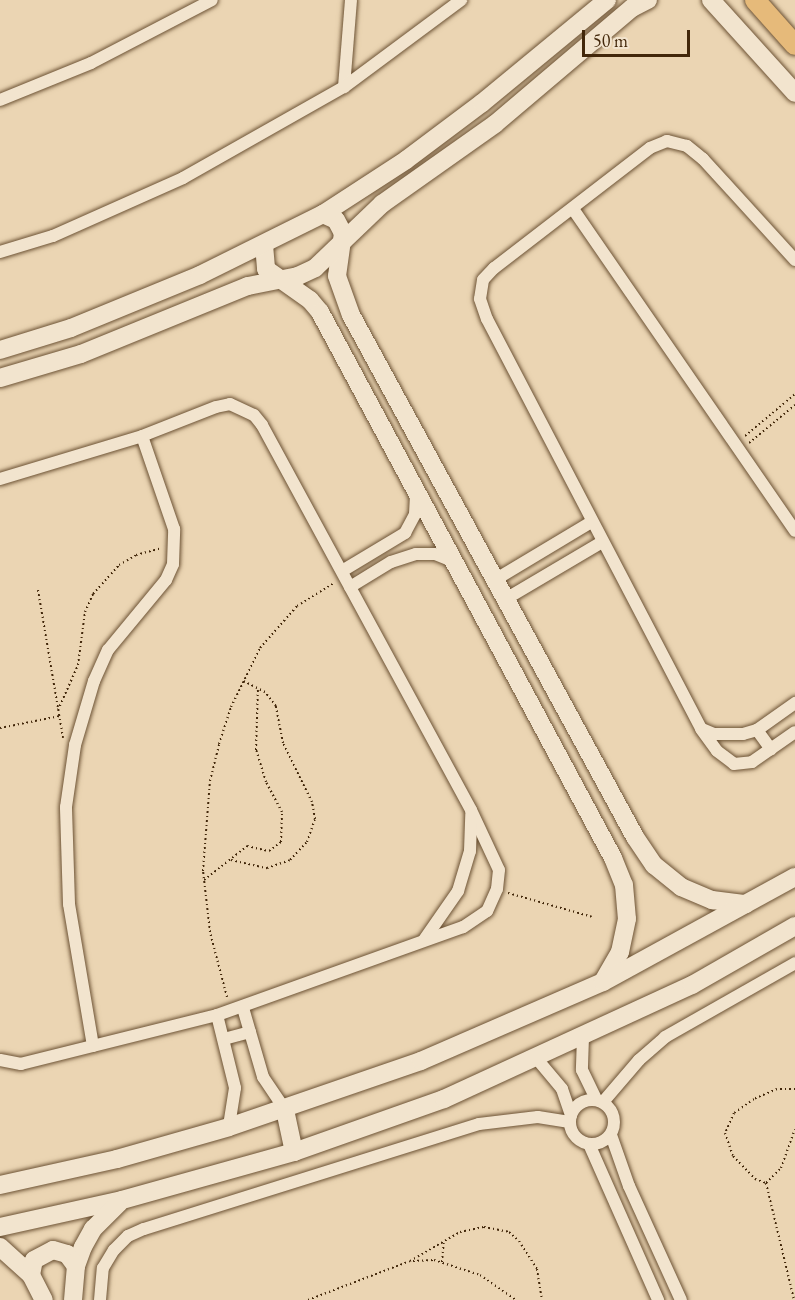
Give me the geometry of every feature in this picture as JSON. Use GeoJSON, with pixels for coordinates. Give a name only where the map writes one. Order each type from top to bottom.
{"type":"FeatureCollection","features":[{"type":"Feature","properties":{"kind":"main road"},"geometry":{"type":"LineString","coordinates":[[755,0],[795,45]]}},
{"type":"Feature","properties":{"kind":"street"},"geometry":{"type":"LineString","coordinates":[[0,100],[91,63],[212,0]]}},
{"type":"Feature","properties":{"kind":"street"},"geometry":{"type":"LineString","coordinates":[[344,87],[351,0]]}},
{"type":"Feature","properties":{"kind":"street"},"geometry":{"type":"LineString","coordinates":[[0,252],[53,236],[131,204],[344,87],[461,0]]}},
{"type":"Feature","properties":{"kind":"street"},"geometry":{"type":"LineString","coordinates":[[0,378],[81,354],[228,293],[315,268],[341,240],[382,204],[495,124],[617,22],[648,0]]}},
{"type":"Feature","properties":{"kind":"street"},"geometry":{"type":"LineString","coordinates":[[710,1],[795,93]]}},
{"type":"Feature","properties":{"kind":"street"},"geometry":{"type":"LineString","coordinates":[[0,350],[71,328],[264,245],[323,214],[416,153],[534,64],[605,3],[617,22]]}},
{"type":"Feature","properties":{"kind":"street"},"geometry":{"type":"LineString","coordinates":[[795,260],[687,146],[667,141],[650,148],[494,268],[483,280],[480,299],[591,522],[700,729],[717,751],[734,764],[752,762],[795,732]]}},
{"type":"Feature","properties":{"kind":"street"},"geometry":{"type":"LineString","coordinates":[[573,209],[795,531]]}},
{"type":"Feature","properties":{"kind":"street"},"geometry":{"type":"LineString","coordinates":[[323,214],[340,226],[338,276],[351,315],[493,581],[654,865],[681,887],[702,896],[746,904]]}},
{"type":"Feature","properties":{"kind":"street"},"geometry":{"type":"LineString","coordinates":[[264,245],[266,269],[310,300],[320,312],[624,885],[625,930],[620,952],[603,982]]}},
{"type":"Feature","properties":{"kind":"street"},"geometry":{"type":"LineString","coordinates":[[0,478],[142,436],[230,404],[254,415],[471,810],[495,856],[499,870],[497,890],[487,911],[476,921],[217,1016],[21,1064],[0,1060]]}},
{"type":"Feature","properties":{"kind":"street"},"geometry":{"type":"LineString","coordinates":[[93,1046],[65,866],[69,778],[83,712],[98,670],[127,623],[166,580],[174,548],[174,529],[142,436]]}},
{"type":"Feature","properties":{"kind":"street"},"geometry":{"type":"LineString","coordinates":[[346,579],[405,533],[415,513],[416,491]]}},
{"type":"Feature","properties":{"kind":"street"},"geometry":{"type":"LineString","coordinates":[[493,581],[591,522]]}},
{"type":"Feature","properties":{"kind":"street"},"geometry":{"type":"LineString","coordinates":[[504,600],[602,542]]}},
{"type":"Feature","properties":{"kind":"street"},"geometry":{"type":"LineString","coordinates":[[346,579],[416,554],[435,554],[452,561]]}},
{"type":"Feature","properties":{"kind":"street"},"geometry":{"type":"LineString","coordinates":[[700,729],[729,736],[757,730],[795,703]]}},
{"type":"Feature","properties":{"kind":"street"},"geometry":{"type":"LineString","coordinates":[[757,730],[771,749]]}},
{"type":"Feature","properties":{"kind":"street"},"geometry":{"type":"LineString","coordinates":[[423,941],[449,909],[462,881],[470,851],[471,810]]}},
{"type":"Feature","properties":{"kind":"street"},"geometry":{"type":"LineString","coordinates":[[0,1185],[117,1159],[229,1127],[285,1110],[421,1061],[603,982],[795,877]]}},
{"type":"Feature","properties":{"kind":"street"},"geometry":{"type":"LineString","coordinates":[[0,1227],[122,1200],[294,1152],[444,1099],[537,1059],[692,985],[795,926]]}},
{"type":"Feature","properties":{"kind":"street"},"geometry":{"type":"LineString","coordinates":[[570,1119],[580,1103],[599,1101],[665,1037],[795,963]]}},
{"type":"Feature","properties":{"kind":"street"},"geometry":{"type":"LineString","coordinates":[[237,1009],[250,1032],[263,1077],[285,1110],[294,1152]]}},
{"type":"Feature","properties":{"kind":"street"},"geometry":{"type":"LineString","coordinates":[[217,1016],[235,1088],[229,1127]]}},
{"type":"Feature","properties":{"kind":"street"},"geometry":{"type":"LineString","coordinates":[[224,1039],[250,1032]]}},
{"type":"Feature","properties":{"kind":"street"},"geometry":{"type":"LineString","coordinates":[[583,1037],[582,1070],[599,1101],[613,1113],[611,1135],[629,1186],[681,1300]]}},
{"type":"Feature","properties":{"kind":"street"},"geometry":{"type":"LineString","coordinates":[[537,1059],[555,1078],[574,1135],[589,1144],[658,1300]]}},
{"type":"Feature","properties":{"kind":"street"},"geometry":{"type":"LineString","coordinates":[[100,1300],[104,1268],[114,1250],[128,1236],[144,1229],[479,1124],[529,1117],[570,1119]]}},
{"type":"Feature","properties":{"kind":"street"},"geometry":{"type":"LineString","coordinates":[[589,1144],[601,1143],[611,1135]]}},
{"type":"Feature","properties":{"kind":"street"},"geometry":{"type":"LineString","coordinates":[[73,1300],[76,1266],[93,1229],[122,1200]]}},
{"type":"Feature","properties":{"kind":"street"},"geometry":{"type":"LineString","coordinates":[[0,1247],[31,1275],[44,1300]]}},
{"type":"Feature","properties":{"kind":"street"},"geometry":{"type":"LineString","coordinates":[[31,1275],[34,1260],[53,1250],[68,1254],[76,1266]]}},
{"type":"Feature","properties":{"kind":"path"},"geometry":{"type":"LineString","coordinates":[[738,447],[756,426],[795,394]]}},
{"type":"Feature","properties":{"kind":"path"},"geometry":{"type":"LineString","coordinates":[[738,447],[755,438],[793,406],[786,401]]}},
{"type":"Feature","properties":{"kind":"path"},"geometry":{"type":"LineString","coordinates":[[776,410],[782,416]]}},
{"type":"Feature","properties":{"kind":"path"},"geometry":{"type":"LineString","coordinates":[[770,415],[775,421]]}},
{"type":"Feature","properties":{"kind":"path"},"geometry":{"type":"LineString","coordinates":[[763,421],[768,427]]}},
{"type":"Feature","properties":{"kind":"path"},"geometry":{"type":"LineString","coordinates":[[756,426],[762,432]]}},
{"type":"Feature","properties":{"kind":"path"},"geometry":{"type":"LineString","coordinates":[[750,432],[755,438]]}},
{"type":"Feature","properties":{"kind":"path"},"geometry":{"type":"LineString","coordinates":[[58,710],[78,665],[85,612],[104,578],[136,555],[174,548]]}},
{"type":"Feature","properties":{"kind":"path"},"geometry":{"type":"LineString","coordinates":[[237,1009],[210,932],[204,880],[210,781],[219,744],[243,681],[277,625],[312,595],[346,579]]}},
{"type":"Feature","properties":{"kind":"path"},"geometry":{"type":"LineString","coordinates":[[39,590],[64,747]]}},
{"type":"Feature","properties":{"kind":"path"},"geometry":{"type":"LineString","coordinates":[[231,860],[254,868],[279,866],[307,842],[315,819],[309,794],[283,743],[276,706],[258,688],[243,681]]}},
{"type":"Feature","properties":{"kind":"path"},"geometry":{"type":"LineString","coordinates":[[204,880],[247,846],[269,851],[281,842],[282,812],[266,782],[256,750],[258,688]]}},
{"type":"Feature","properties":{"kind":"path"},"geometry":{"type":"LineString","coordinates":[[0,728],[60,716]]}},
{"type":"Feature","properties":{"kind":"path"},"geometry":{"type":"LineString","coordinates":[[497,890],[592,917]]}},
{"type":"Feature","properties":{"kind":"path"},"geometry":{"type":"LineString","coordinates":[[766,1183],[755,1179],[733,1156],[726,1139],[727,1122],[754,1099],[777,1089],[795,1089]]}},
{"type":"Feature","properties":{"kind":"path"},"geometry":{"type":"LineString","coordinates":[[766,1183],[781,1168],[795,1129]]}},
{"type":"Feature","properties":{"kind":"path"},"geometry":{"type":"LineString","coordinates":[[766,1183],[794,1300]]}},
{"type":"Feature","properties":{"kind":"path"},"geometry":{"type":"LineString","coordinates":[[308,1300],[410,1261],[472,1227],[496,1227],[508,1232],[529,1254],[541,1281],[542,1300]]}},
{"type":"Feature","properties":{"kind":"path"},"geometry":{"type":"LineString","coordinates":[[442,1262],[444,1241]]}},
{"type":"Feature","properties":{"kind":"path"},"geometry":{"type":"LineString","coordinates":[[410,1261],[442,1262],[489,1279],[516,1300]]}}]}
